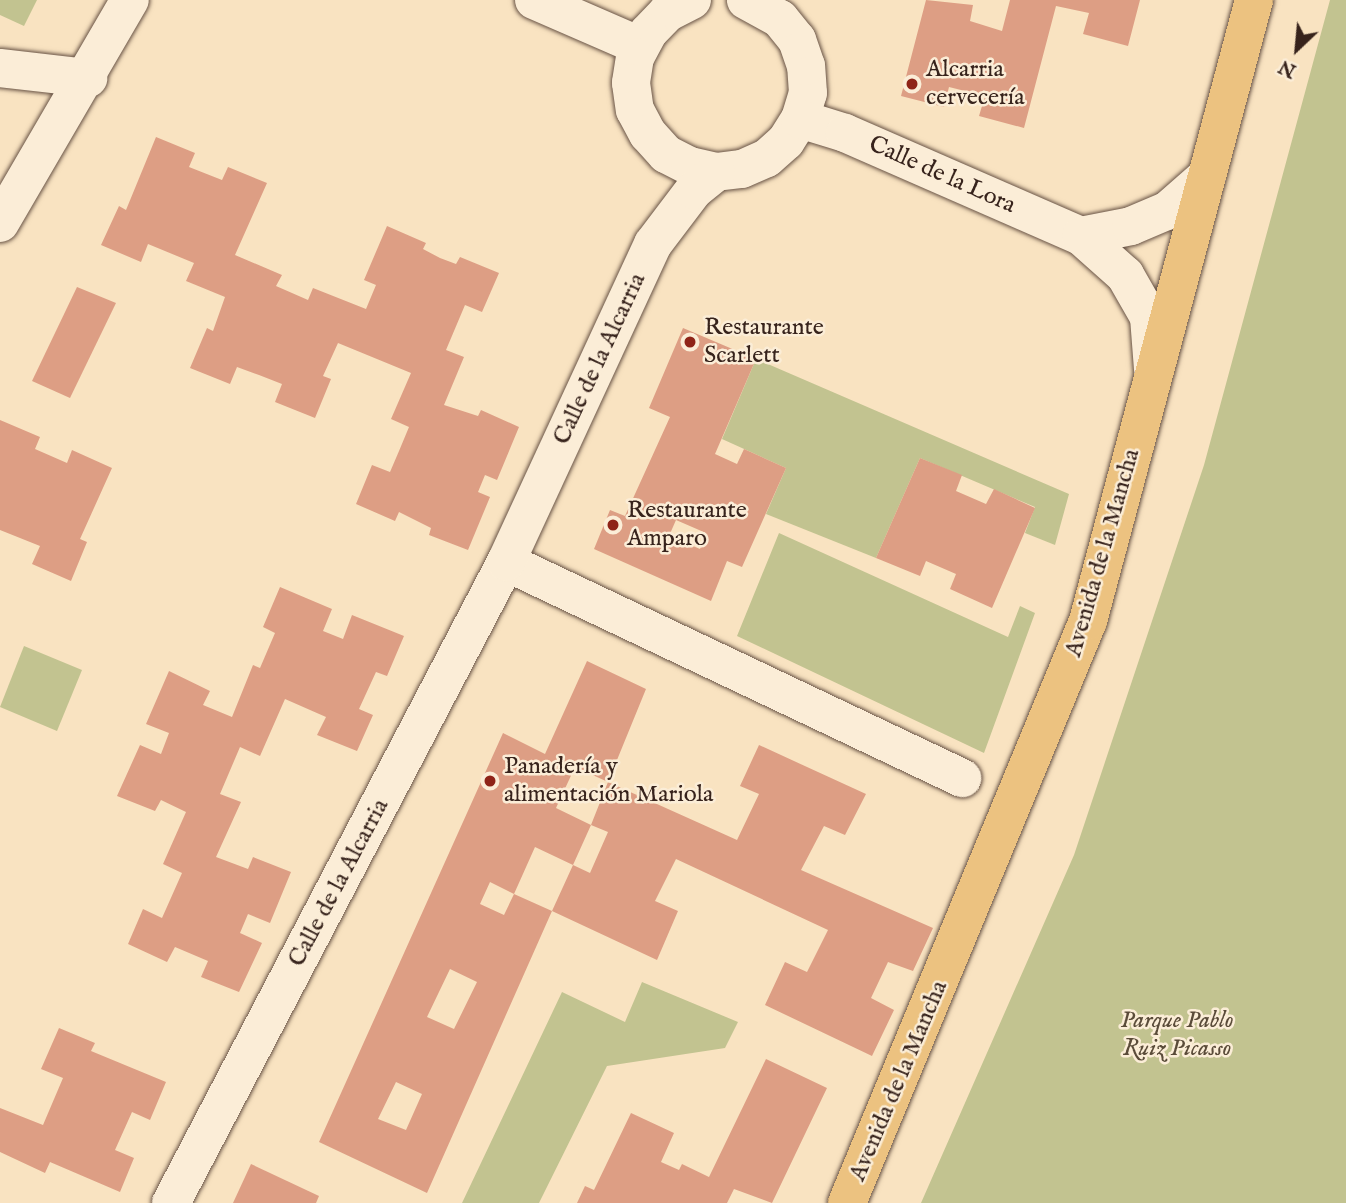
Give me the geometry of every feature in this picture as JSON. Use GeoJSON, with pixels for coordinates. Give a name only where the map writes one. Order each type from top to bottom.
{"type":"FeatureCollection","features":[{"type":"Feature","properties":{"kind":"main road","name":"Avenida de la Mancha"},"geometry":{"type":"LineString","coordinates":[[847,1203],[974,907],[1088,621],[1254,0]]}},
{"type":"Feature","properties":{"kind":"street"},"geometry":{"type":"LineString","coordinates":[[0,223],[88,78],[130,0]]}},
{"type":"Feature","properties":{"kind":"street"},"geometry":{"type":"LineString","coordinates":[[534,0],[640,46]]}},
{"type":"Feature","properties":{"kind":"street"},"geometry":{"type":"LineString","coordinates":[[692,0],[656,22],[640,46],[631,83],[635,110],[648,134],[666,154],[690,166],[716,172],[742,169],[767,158],[786,141],[800,119],[808,93],[802,53],[780,19],[746,0]]}},
{"type":"Feature","properties":{"kind":"street"},"geometry":{"type":"LineString","coordinates":[[0,68],[88,78]]}},
{"type":"Feature","properties":{"kind":"street","name":"Calle de la Lora"},"geometry":{"type":"LineString","coordinates":[[800,119],[845,133],[1081,236],[1125,275],[1149,317],[1154,376]]}},
{"type":"Feature","properties":{"kind":"street","name":"Calle de la Alcarria"},"geometry":{"type":"LineString","coordinates":[[172,1203],[506,562],[653,244],[687,198],[716,172]]}},
{"type":"Feature","properties":{"kind":"street"},"geometry":{"type":"LineString","coordinates":[[1081,236],[1131,226],[1167,211],[1207,176]]}},
{"type":"Feature","properties":{"kind":"street"},"geometry":{"type":"LineString","coordinates":[[506,562],[962,778]]}},
{"type":"Feature","properties":{"kind":"green space"},"geometry":{"type":"Polygon","coordinates":[[[0,0],[37,0],[24,26],[0,15],[0,0]]]}},
{"type":"Feature","properties":{"kind":"green space","name":"Parque Pablo Ruiz Picasso"},"geometry":{"type":"Polygon","coordinates":[[[1330,0],[1346,0],[1346,1203],[921,1203],[1074,855],[1204,465],[1330,0]]]}},
{"type":"Feature","properties":{"kind":"green space"},"geometry":{"type":"Polygon","coordinates":[[[756,359],[1069,494],[1055,545],[1025,533],[1035,507],[920,458],[876,558],[766,514],[786,468],[722,439],[756,359]]]}},
{"type":"Feature","properties":{"kind":"green space"},"geometry":{"type":"Polygon","coordinates":[[[779,533],[1008,637],[1020,606],[1035,613],[984,753],[737,636],[779,533]]]}},
{"type":"Feature","properties":{"kind":"green space"},"geometry":{"type":"Polygon","coordinates":[[[24,646],[82,670],[57,731],[0,707],[24,646]]]}},
{"type":"Feature","properties":{"kind":"green space"},"geometry":{"type":"Polygon","coordinates":[[[642,982],[738,1022],[725,1048],[607,1066],[539,1203],[462,1203],[562,992],[625,1022],[642,982]]]}},
{"type":"Feature","properties":{"kind":"building"},"geometry":{"type":"Polygon","coordinates":[[[926,0],[973,5],[970,21],[1002,31],[1010,0],[1140,0],[1128,46],[1083,34],[1089,13],[1056,6],[1024,128],[979,116],[985,96],[949,87],[944,107],[901,96],[926,0]]]}},
{"type":"Feature","properties":{"kind":"building"},"geometry":{"type":"Polygon","coordinates":[[[156,137],[195,153],[189,167],[222,180],[228,167],[267,183],[235,255],[282,275],[276,286],[308,300],[313,288],[366,309],[376,285],[364,280],[387,226],[426,243],[423,249],[440,258],[456,264],[460,257],[499,273],[482,312],[465,305],[446,350],[464,357],[444,405],[478,416],[481,410],[519,427],[497,480],[485,475],[478,492],[490,497],[468,550],[429,535],[431,528],[399,512],[395,521],[356,504],[372,465],[390,472],[399,451],[409,427],[391,419],[411,373],[338,343],[323,376],[331,379],[315,418],[275,402],[282,384],[237,367],[230,384],[190,368],[207,328],[213,331],[225,297],[186,281],[194,263],[148,244],[141,262],[101,245],[119,206],[126,210],[156,137]]]}},
{"type":"Feature","properties":{"kind":"building"},"geometry":{"type":"Polygon","coordinates":[[[77,287],[116,303],[70,398],[32,381],[77,287]]]}},
{"type":"Feature","properties":{"kind":"building"},"geometry":{"type":"Polygon","coordinates":[[[683,328],[756,359],[715,454],[737,464],[744,449],[786,468],[742,567],[727,561],[711,601],[594,549],[610,510],[625,516],[670,417],[649,408],[683,328]],[[676,520],[669,536],[700,549],[706,533],[676,520]]]}},
{"type":"Feature","properties":{"kind":"building"},"geometry":{"type":"Polygon","coordinates":[[[0,420],[40,437],[35,449],[67,463],[72,450],[112,468],[80,539],[87,542],[71,581],[32,564],[40,546],[0,530],[0,420]]]}},
{"type":"Feature","properties":{"kind":"building"},"geometry":{"type":"Polygon","coordinates":[[[920,458],[962,475],[956,491],[986,504],[994,489],[1035,508],[992,608],[950,589],[956,574],[926,561],[920,576],[876,558],[920,458]]]}},
{"type":"Feature","properties":{"kind":"building"},"geometry":{"type":"Polygon","coordinates":[[[280,587],[332,609],[323,631],[343,639],[352,615],[404,636],[387,676],[376,672],[359,709],[373,715],[357,751],[317,735],[326,717],[285,699],[260,756],[240,747],[220,794],[241,802],[216,857],[248,869],[253,857],[291,872],[270,923],[248,914],[240,933],[262,943],[239,992],[201,977],[208,961],[175,947],[167,962],[128,944],[143,909],[162,918],[182,873],[163,864],[186,812],[161,800],[155,811],[117,796],[140,745],[161,754],[169,733],[146,724],[169,671],[210,691],[203,705],[232,717],[253,665],[260,668],[275,633],[263,627],[280,587]]]}},
{"type":"Feature","properties":{"kind":"building"},"geometry":{"type":"Polygon","coordinates":[[[587,661],[646,689],[608,782],[575,767],[556,808],[591,825],[573,865],[535,847],[514,894],[552,911],[427,1193],[319,1142],[503,733],[545,754],[587,661]],[[490,882],[480,904],[504,915],[514,894],[490,882]],[[450,969],[427,1017],[454,1029],[477,982],[450,969]],[[396,1082],[378,1119],[406,1130],[422,1094],[396,1082]]]}},
{"type":"Feature","properties":{"kind":"building"},"geometry":{"type":"Polygon","coordinates":[[[759,745],[866,794],[845,835],[824,826],[801,870],[933,928],[913,971],[888,962],[871,998],[894,1010],[872,1056],[765,1005],[785,962],[807,972],[828,930],[676,859],[655,901],[678,911],[657,960],[552,911],[573,865],[590,873],[608,832],[591,825],[608,782],[737,840],[759,794],[740,786],[759,745]]]}},
{"type":"Feature","properties":{"kind":"building"},"geometry":{"type":"Polygon","coordinates":[[[59,1028],[95,1043],[91,1051],[166,1082],[150,1120],[132,1112],[115,1150],[134,1158],[120,1192],[50,1162],[45,1173],[0,1152],[0,1108],[43,1125],[63,1078],[41,1069],[59,1028]]]}},
{"type":"Feature","properties":{"kind":"building"},"geometry":{"type":"Polygon","coordinates":[[[766,1059],[827,1088],[772,1203],[734,1189],[727,1203],[577,1203],[585,1186],[594,1190],[631,1113],[674,1133],[661,1162],[679,1170],[682,1164],[709,1177],[766,1059]]]}},
{"type":"Feature","properties":{"kind":"building"},"geometry":{"type":"Polygon","coordinates":[[[251,1164],[319,1196],[316,1203],[233,1203],[251,1164]]]}},
{"type":"Feature","properties":{"kind":"place","name":"Alcarria cervecería"},"geometry":{"type":"Point","coordinates":[912,84]}},
{"type":"Feature","properties":{"kind":"place","name":"Restaurante Scarlett"},"geometry":{"type":"Point","coordinates":[690,342]}},
{"type":"Feature","properties":{"kind":"place","name":"Restaurante Amparo"},"geometry":{"type":"Point","coordinates":[613,525]}},
{"type":"Feature","properties":{"kind":"place","name":"Panadería y alimentación Mariola"},"geometry":{"type":"Point","coordinates":[490,781]}}]}
